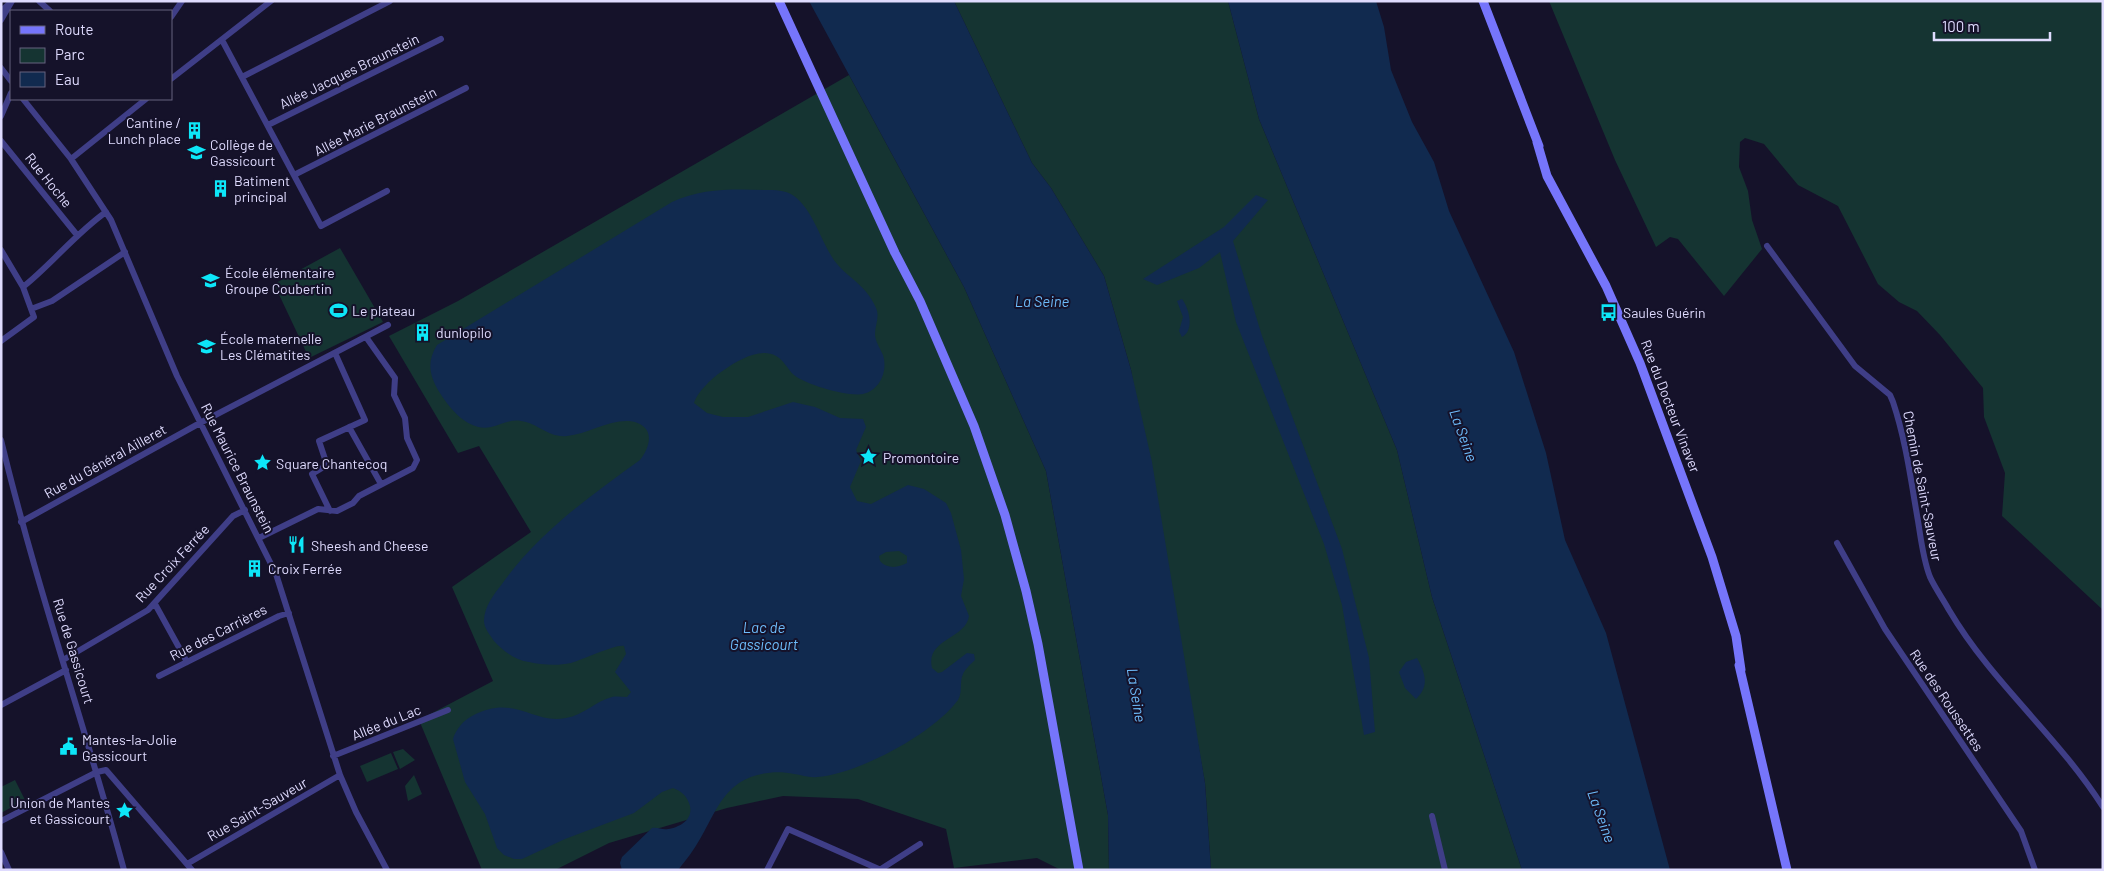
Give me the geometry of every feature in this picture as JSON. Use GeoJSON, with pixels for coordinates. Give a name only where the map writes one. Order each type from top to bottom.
{"type":"FeatureCollection","features":[{"type":"Feature","properties":{"kind":"main road"},"geometry":{"type":"LineString","coordinates":[[779,1],[883,228],[928,319],[974,426],[1005,515],[1026,591],[1038,644],[1058,764],[1079,870]]}},
{"type":"Feature","properties":{"kind":"main road","name":"Rue du Docteur Vinaver"},"geometry":{"type":"LineString","coordinates":[[1483,1],[1537,142],[1567,212],[1606,286],[1637,356],[1696,508],[1729,618],[1731,637],[1741,670],[1786,869]]}},
{"type":"Feature","properties":{"kind":"street"},"geometry":{"type":"LineString","coordinates":[[39,1],[49,10]]}},
{"type":"Feature","properties":{"kind":"street"},"geometry":{"type":"LineString","coordinates":[[172,16],[182,1]]}},
{"type":"Feature","properties":{"kind":"street"},"geometry":{"type":"LineString","coordinates":[[172,78],[271,1]]}},
{"type":"Feature","properties":{"kind":"street"},"geometry":{"type":"LineString","coordinates":[[242,77],[390,1]]}},
{"type":"Feature","properties":{"kind":"street"},"geometry":{"type":"LineString","coordinates":[[1,11],[11,2]]}},
{"type":"Feature","properties":{"kind":"street"},"geometry":{"type":"LineString","coordinates":[[1,20],[11,2]]}},
{"type":"Feature","properties":{"kind":"street","name":"Allée Jacques Braunstein"},"geometry":{"type":"LineString","coordinates":[[268,125],[441,39]]}},
{"type":"Feature","properties":{"kind":"street"},"geometry":{"type":"LineString","coordinates":[[222,40],[322,226],[387,191]]}},
{"type":"Feature","properties":{"kind":"street"},"geometry":{"type":"LineString","coordinates":[[1,68],[10,80]]}},
{"type":"Feature","properties":{"kind":"street","name":"Allée Marie Braunstein"},"geometry":{"type":"LineString","coordinates":[[294,175],[466,88]]}},
{"type":"Feature","properties":{"kind":"street"},"geometry":{"type":"LineString","coordinates":[[1,116],[10,95]]}},
{"type":"Feature","properties":{"kind":"street","name":"Rue Maurice Braunstein"},"geometry":{"type":"LineString","coordinates":[[24,100],[71,159],[106,212],[125,252],[164,346],[200,423],[276,574],[340,775],[356,812],[387,870]]}},
{"type":"Feature","properties":{"kind":"street"},"geometry":{"type":"LineString","coordinates":[[71,159],[145,100]]}},
{"type":"Feature","properties":{"kind":"street","name":"Rue Hoche"},"geometry":{"type":"LineString","coordinates":[[1,141],[77,235]]}},
{"type":"Feature","properties":{"kind":"street"},"geometry":{"type":"LineString","coordinates":[[23,287],[50,264],[77,235],[106,212]]}},
{"type":"Feature","properties":{"kind":"street","name":"Chemin de Saint-Sauveur"},"geometry":{"type":"LineString","coordinates":[[1766,246],[1855,366],[1890,395],[1906,450],[1924,559],[1930,577],[1955,620],[1980,657],[2003,686],[2060,748],[2103,807]]}},
{"type":"Feature","properties":{"kind":"street"},"geometry":{"type":"LineString","coordinates":[[1,250],[23,287],[34,317],[1,341]]}},
{"type":"Feature","properties":{"kind":"street"},"geometry":{"type":"LineString","coordinates":[[31,310],[52,301],[125,252]]}},
{"type":"Feature","properties":{"kind":"street","name":"Rue du Général Ailleret"},"geometry":{"type":"LineString","coordinates":[[21,522],[200,423],[388,325]]}},
{"type":"Feature","properties":{"kind":"street"},"geometry":{"type":"LineString","coordinates":[[259,538],[318,509],[337,511],[353,504],[359,496],[413,468],[418,460],[407,438],[405,418],[394,395],[396,378],[366,337]]}},
{"type":"Feature","properties":{"kind":"street"},"geometry":{"type":"LineString","coordinates":[[330,511],[312,474],[327,465],[318,441],[365,420],[336,353]]}},
{"type":"Feature","properties":{"kind":"street"},"geometry":{"type":"LineString","coordinates":[[349,427],[381,484]]}},
{"type":"Feature","properties":{"kind":"street","name":"Rue de Gassicourt"},"geometry":{"type":"LineString","coordinates":[[1,440],[21,522],[97,772],[124,870]]}},
{"type":"Feature","properties":{"kind":"street","name":"Rue Croix Ferrée"},"geometry":{"type":"LineString","coordinates":[[62,660],[155,604],[233,516],[245,510]]}},
{"type":"Feature","properties":{"kind":"street","name":"Rue des Roussettes"},"geometry":{"type":"LineString","coordinates":[[1837,543],[1885,629],[2022,830],[2034,870]]}},
{"type":"Feature","properties":{"kind":"street"},"geometry":{"type":"LineString","coordinates":[[155,604],[187,662]]}},
{"type":"Feature","properties":{"kind":"street","name":"Rue des Carrières"},"geometry":{"type":"LineString","coordinates":[[159,676],[288,613]]}},
{"type":"Feature","properties":{"kind":"street"},"geometry":{"type":"LineString","coordinates":[[1,705],[66,670]]}},
{"type":"Feature","properties":{"kind":"street","name":"Allée du Lac"},"geometry":{"type":"LineString","coordinates":[[333,756],[448,710]]}},
{"type":"Feature","properties":{"kind":"street"},"geometry":{"type":"LineString","coordinates":[[1,821],[104,770],[108,772],[192,870]]}},
{"type":"Feature","properties":{"kind":"street","name":"Rue Saint-Sauveur"},"geometry":{"type":"LineString","coordinates":[[187,864],[340,775]]}},
{"type":"Feature","properties":{"kind":"street"},"geometry":{"type":"LineString","coordinates":[[1432,816],[1445,870]]}},
{"type":"Feature","properties":{"kind":"street"},"geometry":{"type":"LineString","coordinates":[[767,870],[788,829],[881,869],[920,844]]}},
{"type":"Feature","properties":{"kind":"street"},"geometry":{"type":"LineString","coordinates":[[1,852],[9,870]]}},
{"type":"Feature","properties":{"kind":"green space"},"geometry":{"type":"Polygon","coordinates":[[[954,1],[1228,1],[1259,119],[1397,450],[1432,597],[1522,870],[1211,870],[1205,783],[1131,370],[1104,276],[1051,188],[1032,163],[954,1]]]}},
{"type":"Feature","properties":{"kind":"green space"},"geometry":{"type":"Polygon","coordinates":[[[1549,1],[2103,1],[2103,610],[2002,516],[2005,473],[1984,417],[1983,388],[1940,335],[1917,311],[1899,302],[1878,284],[1838,206],[1798,185],[1764,144],[1745,138],[1740,142],[1739,167],[1748,191],[1752,220],[1762,249],[1724,296],[1678,239],[1670,237],[1656,247],[1615,160],[1549,1]]]}},
{"type":"Feature","properties":{"kind":"green space"},"geometry":{"type":"Polygon","coordinates":[[[849,75],[964,287],[1046,471],[1108,815],[1109,870],[1061,870],[1037,858],[954,868],[946,829],[858,799],[783,796],[727,808],[609,843],[555,870],[482,870],[419,720],[493,681],[452,587],[531,532],[479,446],[458,453],[389,336],[458,301],[849,75]]]}},
{"type":"Feature","properties":{"kind":"green space"},"geometry":{"type":"Polygon","coordinates":[[[340,248],[383,322],[309,358],[274,284],[340,248]]]}},
{"type":"Feature","properties":{"kind":"green space"},"geometry":{"type":"Polygon","coordinates":[[[403,749],[415,760],[400,769],[393,752],[403,749]]]}},
{"type":"Feature","properties":{"kind":"green space"},"geometry":{"type":"Polygon","coordinates":[[[391,753],[398,769],[367,782],[360,766],[391,753]]]}},
{"type":"Feature","properties":{"kind":"green space"},"geometry":{"type":"Polygon","coordinates":[[[414,775],[422,794],[408,801],[405,786],[414,775]]]}},
{"type":"Feature","properties":{"kind":"green space"},"geometry":{"type":"Polygon","coordinates":[[[15,780],[25,800],[1,813],[1,787],[15,780]]]}},
{"type":"Feature","properties":{"kind":"water","name":"La Seine"},"geometry":{"type":"Polygon","coordinates":[[[809,1],[954,1],[1032,163],[1051,188],[1104,276],[1131,370],[1152,462],[1205,783],[1211,870],[1109,870],[1108,815],[1046,471],[964,287],[809,1]]]}},
{"type":"Feature","properties":{"kind":"water"},"geometry":{"type":"Polygon","coordinates":[[[1228,1],[1376,1],[1384,27],[1391,70],[1412,122],[1434,162],[1449,211],[1514,352],[1546,453],[1565,540],[1606,633],[1670,870],[1522,870],[1432,597],[1397,450],[1259,119],[1228,1]]]}},
{"type":"Feature","properties":{"kind":"water","name":"Lac de Gassicourt"},"geometry":{"type":"Polygon","coordinates":[[[776,190],[791,194],[806,208],[837,264],[872,299],[877,311],[875,337],[884,361],[881,379],[874,388],[863,394],[838,392],[800,379],[776,356],[763,353],[749,356],[716,376],[702,389],[694,403],[707,413],[723,417],[748,417],[793,402],[815,407],[840,418],[863,419],[866,427],[856,450],[861,461],[850,487],[857,501],[871,504],[908,485],[924,489],[946,503],[951,513],[961,550],[964,579],[961,596],[969,616],[961,630],[934,651],[931,658],[932,668],[938,673],[942,672],[967,653],[974,654],[975,660],[963,674],[958,700],[931,726],[894,750],[834,774],[808,777],[773,772],[751,777],[739,783],[726,795],[716,809],[695,847],[678,870],[622,870],[620,863],[622,857],[652,828],[673,828],[686,821],[690,813],[688,800],[678,790],[673,788],[662,792],[634,813],[565,839],[522,859],[514,859],[504,855],[497,848],[485,814],[465,782],[453,739],[458,729],[472,716],[487,710],[512,708],[543,717],[554,719],[566,718],[579,714],[606,699],[627,697],[631,692],[615,672],[626,654],[624,646],[614,647],[566,664],[555,665],[524,661],[501,648],[494,641],[484,624],[484,616],[493,596],[516,565],[566,516],[640,460],[647,448],[649,436],[643,426],[629,421],[621,421],[567,436],[554,435],[533,424],[521,421],[509,421],[483,428],[475,426],[460,417],[438,390],[430,368],[434,351],[437,345],[672,202],[683,197],[706,192],[776,190]],[[899,551],[886,552],[879,556],[883,564],[893,567],[907,563],[907,556],[899,551]]]}},
{"type":"Feature","properties":{"kind":"water"},"geometry":{"type":"Polygon","coordinates":[[[1256,195],[1268,200],[1233,241],[1262,336],[1342,549],[1369,658],[1375,732],[1364,735],[1342,605],[1324,544],[1236,322],[1220,252],[1199,268],[1157,285],[1143,279],[1224,227],[1256,195]]]}},
{"type":"Feature","properties":{"kind":"water"},"geometry":{"type":"Polygon","coordinates":[[[1182,299],[1189,313],[1190,324],[1186,334],[1182,337],[1179,331],[1183,317],[1177,301],[1182,299]]]}},
{"type":"Feature","properties":{"kind":"water"},"geometry":{"type":"Polygon","coordinates":[[[1417,658],[1424,674],[1425,684],[1416,699],[1405,688],[1399,672],[1406,662],[1417,658]]]}},
{"type":"Feature","properties":{"kind":"place","name":"Cantine / Lunch place"},"geometry":{"type":"Point","coordinates":[195,130]}},
{"type":"Feature","properties":{"kind":"place","name":"Collège de Gassicourt"},"geometry":{"type":"Point","coordinates":[196,152]}},
{"type":"Feature","properties":{"kind":"place","name":"Batiment principal"},"geometry":{"type":"Point","coordinates":[220,188]}},
{"type":"Feature","properties":{"kind":"place","name":"École élémentaire Groupe Coubertin"},"geometry":{"type":"Point","coordinates":[211,280]}},
{"type":"Feature","properties":{"kind":"place","name":"Le plateau"},"geometry":{"type":"Point","coordinates":[338,310]}},
{"type":"Feature","properties":{"kind":"place","name":"Saules Guérin"},"geometry":{"type":"Point","coordinates":[1609,312]}},
{"type":"Feature","properties":{"kind":"place","name":"dunlopilo"},"geometry":{"type":"Point","coordinates":[422,332]}},
{"type":"Feature","properties":{"kind":"place","name":"École maternelle Les Clématites"},"geometry":{"type":"Point","coordinates":[206,346]}},
{"type":"Feature","properties":{"kind":"place","name":"Promontoire"},"geometry":{"type":"Point","coordinates":[869,457]}},
{"type":"Feature","properties":{"kind":"place","name":"Square Chantecoq"},"geometry":{"type":"Point","coordinates":[262,463]}},
{"type":"Feature","properties":{"kind":"place","name":"Sheesh and Cheese"},"geometry":{"type":"Point","coordinates":[297,545]}},
{"type":"Feature","properties":{"kind":"place","name":"Croix Ferrée"},"geometry":{"type":"Point","coordinates":[254,568]}},
{"type":"Feature","properties":{"kind":"place","name":"Mantes-la-Jolie Gassicourt"},"geometry":{"type":"Point","coordinates":[68,747]}},
{"type":"Feature","properties":{"kind":"place","name":"Union de Mantes et Gassicourt"},"geometry":{"type":"Point","coordinates":[124,810]}}]}
